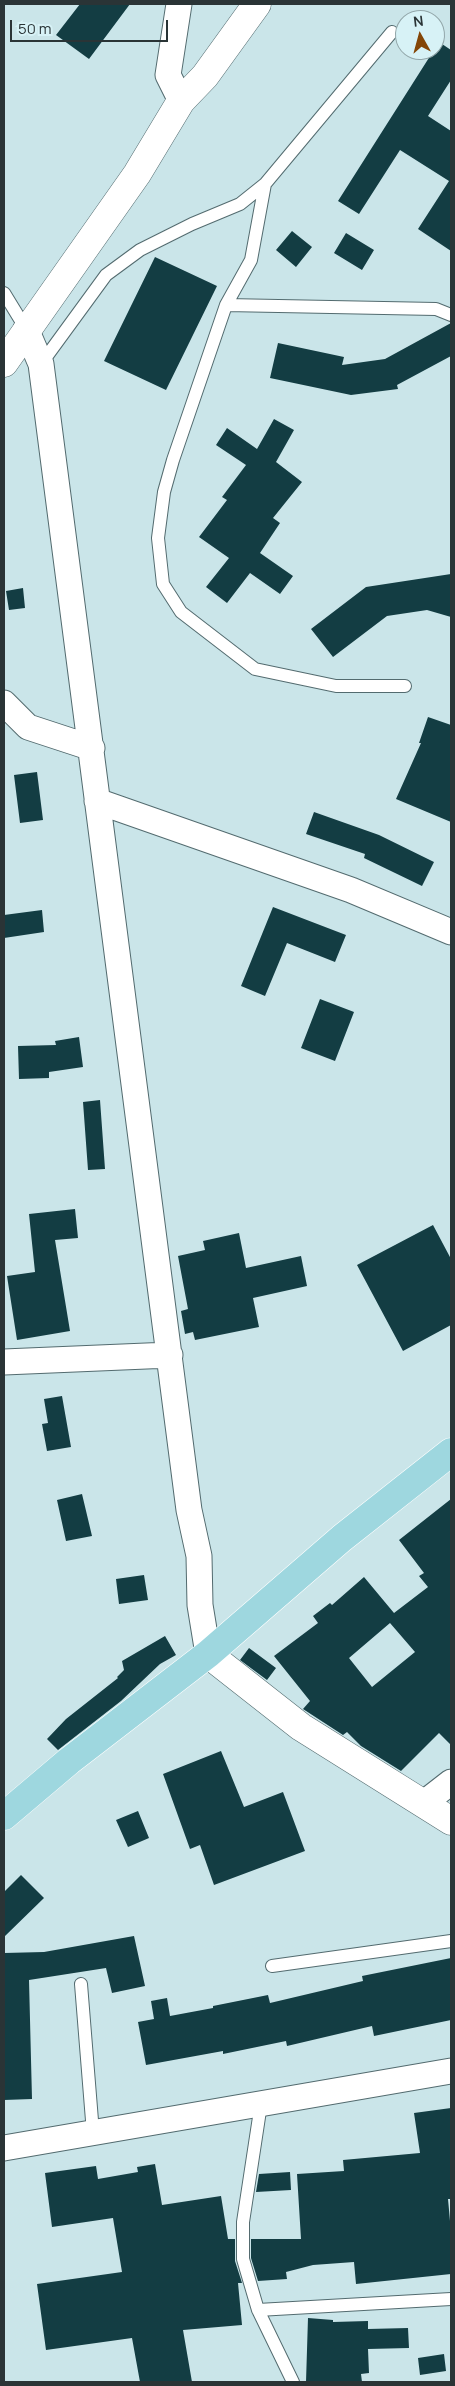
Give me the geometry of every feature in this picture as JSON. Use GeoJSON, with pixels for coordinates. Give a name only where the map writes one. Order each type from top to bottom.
{"type":"FeatureCollection","features":[{"type":"Feature","properties":{"kind":"main road"},"geometry":{"type":"LineString","coordinates":[[4,1816],[69,1762],[208,1654],[342,1538],[451,1452]]}},
{"type":"Feature","properties":{"kind":"street"},"geometry":{"type":"LineString","coordinates":[[179,4],[168,75],[181,101]]}},
{"type":"Feature","properties":{"kind":"street"},"geometry":{"type":"LineString","coordinates":[[4,363],[26,329],[137,174],[181,101],[205,76],[257,4]]}},
{"type":"Feature","properties":{"kind":"street"},"geometry":{"type":"LineString","coordinates":[[26,329],[41,364],[189,1510],[199,1556],[200,1605],[208,1654],[301,1727],[451,1821]]}},
{"type":"Feature","properties":{"kind":"street"},"geometry":{"type":"LineString","coordinates":[[4,703],[28,728],[92,748]]}},
{"type":"Feature","properties":{"kind":"street"},"geometry":{"type":"LineString","coordinates":[[97,801],[351,890],[451,932]]}},
{"type":"Feature","properties":{"kind":"street"},"geometry":{"type":"LineString","coordinates":[[4,1362],[170,1355]]}},
{"type":"Feature","properties":{"kind":"street"},"geometry":{"type":"LineString","coordinates":[[424,1803],[451,1782]]}},
{"type":"Feature","properties":{"kind":"street"},"geometry":{"type":"LineString","coordinates":[[4,2148],[451,2071]]}},
{"type":"Feature","properties":{"kind":"lane"},"geometry":{"type":"LineString","coordinates":[[41,364],[106,275],[140,250],[192,224],[240,204],[265,184],[392,32]]}},
{"type":"Feature","properties":{"kind":"lane"},"geometry":{"type":"LineString","coordinates":[[265,184],[251,260],[226,305],[173,460],[164,492],[158,538],[163,584],[181,612],[255,669],[336,686],[405,686]]}},
{"type":"Feature","properties":{"kind":"lane"},"geometry":{"type":"LineString","coordinates":[[4,293],[26,329]]}},
{"type":"Feature","properties":{"kind":"lane"},"geometry":{"type":"LineString","coordinates":[[226,305],[436,309],[451,315]]}},
{"type":"Feature","properties":{"kind":"lane"},"geometry":{"type":"LineString","coordinates":[[272,1966],[451,1941]]}},
{"type":"Feature","properties":{"kind":"lane"},"geometry":{"type":"LineString","coordinates":[[81,1984],[93,2133]]}},
{"type":"Feature","properties":{"kind":"lane"},"geometry":{"type":"LineString","coordinates":[[261,2104],[243,2222],[243,2259],[258,2310],[293,2382]]}},
{"type":"Feature","properties":{"kind":"lane"},"geometry":{"type":"LineString","coordinates":[[258,2310],[451,2299]]}},
{"type":"Feature","properties":{"kind":"building"},"geometry":{"type":"Polygon","coordinates":[[[80,4],[130,4],[89,59],[56,35],[80,4]]]}},
{"type":"Feature","properties":{"kind":"building"},"geometry":{"type":"Polygon","coordinates":[[[445,46],[451,50],[451,80],[428,116],[451,131],[451,251],[418,229],[449,181],[400,150],[359,214],[338,201],[428,60],[445,60],[445,46]]]}},
{"type":"Feature","properties":{"kind":"building"},"geometry":{"type":"Polygon","coordinates":[[[292,231],[312,247],[296,267],[276,250],[292,231]]]}},
{"type":"Feature","properties":{"kind":"building"},"geometry":{"type":"Polygon","coordinates":[[[346,233],[374,250],[362,270],[334,253],[346,233]]]}},
{"type":"Feature","properties":{"kind":"building"},"geometry":{"type":"Polygon","coordinates":[[[155,257],[217,286],[166,390],[104,361],[155,257]]]}},
{"type":"Feature","properties":{"kind":"building"},"geometry":{"type":"Polygon","coordinates":[[[451,323],[451,356],[397,385],[398,389],[351,395],[270,378],[278,343],[344,357],[342,365],[385,359],[451,323]]]}},
{"type":"Feature","properties":{"kind":"building"},"geometry":{"type":"Polygon","coordinates":[[[274,419],[294,430],[276,462],[302,482],[273,518],[280,523],[260,553],[293,576],[280,594],[250,573],[227,603],[206,587],[229,558],[199,537],[227,500],[222,497],[246,465],[216,445],[227,428],[257,449],[274,419]]]}},
{"type":"Feature","properties":{"kind":"building"},"geometry":{"type":"Polygon","coordinates":[[[451,574],[451,617],[427,610],[387,616],[333,657],[311,629],[366,587],[451,574]]]}},
{"type":"Feature","properties":{"kind":"building"},"geometry":{"type":"Polygon","coordinates":[[[23,588],[25,608],[9,610],[6,591],[23,588]]]}},
{"type":"Feature","properties":{"kind":"building"},"geometry":{"type":"Polygon","coordinates":[[[428,717],[451,725],[451,822],[396,799],[421,743],[419,743],[428,717]]]}},
{"type":"Feature","properties":{"kind":"building"},"geometry":{"type":"Polygon","coordinates":[[[37,772],[43,820],[20,823],[14,775],[37,772]]]}},
{"type":"Feature","properties":{"kind":"building"},"geometry":{"type":"Polygon","coordinates":[[[314,812],[379,835],[434,862],[422,886],[364,858],[365,854],[306,834],[314,812]]]}},
{"type":"Feature","properties":{"kind":"building"},"geometry":{"type":"Polygon","coordinates":[[[273,907],[346,935],[335,962],[287,943],[265,996],[241,986],[273,907]]]}},
{"type":"Feature","properties":{"kind":"building"},"geometry":{"type":"Polygon","coordinates":[[[42,910],[44,932],[4,938],[4,915],[42,910]]]}},
{"type":"Feature","properties":{"kind":"building"},"geometry":{"type":"Polygon","coordinates":[[[320,999],[354,1012],[335,1061],[301,1048],[320,999]]]}},
{"type":"Feature","properties":{"kind":"building"},"geometry":{"type":"Polygon","coordinates":[[[79,1037],[83,1067],[49,1072],[49,1078],[19,1079],[18,1046],[56,1045],[55,1041],[79,1037]]]}},
{"type":"Feature","properties":{"kind":"building"},"geometry":{"type":"Polygon","coordinates":[[[100,1100],[105,1169],[88,1170],[83,1102],[100,1100]]]}},
{"type":"Feature","properties":{"kind":"building"},"geometry":{"type":"Polygon","coordinates":[[[75,1209],[78,1238],[55,1240],[70,1331],[17,1340],[7,1276],[35,1272],[29,1214],[75,1209]]]}},
{"type":"Feature","properties":{"kind":"building"},"geometry":{"type":"Polygon","coordinates":[[[433,1225],[451,1259],[451,1325],[403,1351],[357,1265],[433,1225]]]}},
{"type":"Feature","properties":{"kind":"building"},"geometry":{"type":"Polygon","coordinates":[[[239,1233],[246,1268],[301,1256],[307,1286],[253,1298],[259,1327],[195,1340],[193,1332],[185,1334],[181,1311],[188,1309],[178,1256],[205,1250],[203,1241],[239,1233]]]}},
{"type":"Feature","properties":{"kind":"building"},"geometry":{"type":"Polygon","coordinates":[[[62,1396],[71,1447],[47,1451],[42,1424],[48,1423],[44,1399],[62,1396]]]}},
{"type":"Feature","properties":{"kind":"building"},"geometry":{"type":"Polygon","coordinates":[[[82,1494],[92,1536],[66,1541],[57,1500],[82,1494]]]}},
{"type":"Feature","properties":{"kind":"building"},"geometry":{"type":"Polygon","coordinates":[[[451,1499],[451,1745],[439,1733],[401,1771],[361,1746],[347,1732],[343,1735],[303,1709],[310,1701],[274,1656],[318,1623],[313,1616],[330,1603],[332,1605],[364,1577],[394,1613],[428,1587],[419,1576],[424,1573],[399,1540],[451,1499]],[[390,1623],[349,1658],[372,1687],[415,1652],[390,1623]]]}},
{"type":"Feature","properties":{"kind":"building"},"geometry":{"type":"Polygon","coordinates":[[[144,1575],[148,1600],[119,1604],[116,1579],[144,1575]]]}},
{"type":"Feature","properties":{"kind":"building"},"geometry":{"type":"Polygon","coordinates":[[[165,1636],[176,1655],[160,1664],[121,1701],[58,1750],[47,1739],[66,1719],[118,1678],[124,1670],[122,1661],[165,1636]]]}},
{"type":"Feature","properties":{"kind":"building"},"geometry":{"type":"Polygon","coordinates":[[[249,1648],[276,1668],[267,1680],[240,1660],[249,1648]]]}},
{"type":"Feature","properties":{"kind":"building"},"geometry":{"type":"Polygon","coordinates":[[[221,1751],[244,1807],[283,1792],[305,1851],[214,1885],[200,1845],[190,1849],[163,1774],[221,1751]]]}},
{"type":"Feature","properties":{"kind":"building"},"geometry":{"type":"Polygon","coordinates":[[[138,1811],[149,1838],[128,1847],[116,1820],[138,1811]]]}},
{"type":"Feature","properties":{"kind":"building"},"geometry":{"type":"Polygon","coordinates":[[[21,1875],[44,1898],[4,1937],[4,1892],[21,1875]]]}},
{"type":"Feature","properties":{"kind":"building"},"geometry":{"type":"Polygon","coordinates":[[[134,1936],[145,1986],[112,1993],[106,1968],[29,1980],[32,2099],[4,2100],[4,1953],[44,1952],[134,1936]]]}},
{"type":"Feature","properties":{"kind":"building"},"geometry":{"type":"Polygon","coordinates":[[[451,1958],[451,2020],[374,2036],[372,2026],[287,2046],[286,2041],[223,2054],[223,2051],[146,2065],[138,2022],[154,2019],[151,2001],[167,1998],[170,2016],[268,1995],[270,2003],[363,1981],[362,1976],[451,1958]]]}},
{"type":"Feature","properties":{"kind":"building"},"geometry":{"type":"Polygon","coordinates":[[[451,2108],[451,2199],[448,2199],[451,2232],[451,2274],[356,2284],[354,2262],[313,2265],[286,2272],[287,2279],[258,2281],[251,2258],[251,2239],[301,2239],[297,2174],[344,2171],[343,2160],[420,2153],[414,2113],[451,2108]]]}},
{"type":"Feature","properties":{"kind":"building"},"geometry":{"type":"Polygon","coordinates":[[[155,2164],[162,2205],[221,2196],[228,2239],[235,2239],[235,2261],[242,2283],[238,2283],[242,2325],[183,2330],[192,2382],[140,2382],[132,2338],[46,2350],[37,2284],[122,2272],[113,2218],[52,2227],[45,2173],[96,2166],[98,2179],[138,2172],[137,2167],[155,2164]]]}},
{"type":"Feature","properties":{"kind":"building"},"geometry":{"type":"Polygon","coordinates":[[[290,2172],[291,2190],[256,2192],[259,2174],[290,2172]]]}},
{"type":"Feature","properties":{"kind":"building"},"geometry":{"type":"Polygon","coordinates":[[[308,2318],[333,2320],[333,2322],[368,2321],[368,2329],[408,2328],[409,2348],[368,2349],[369,2373],[361,2374],[362,2382],[306,2382],[308,2318]]]}},
{"type":"Feature","properties":{"kind":"building"},"geometry":{"type":"Polygon","coordinates":[[[444,2354],[446,2371],[420,2375],[418,2358],[444,2354]]]}}]}
